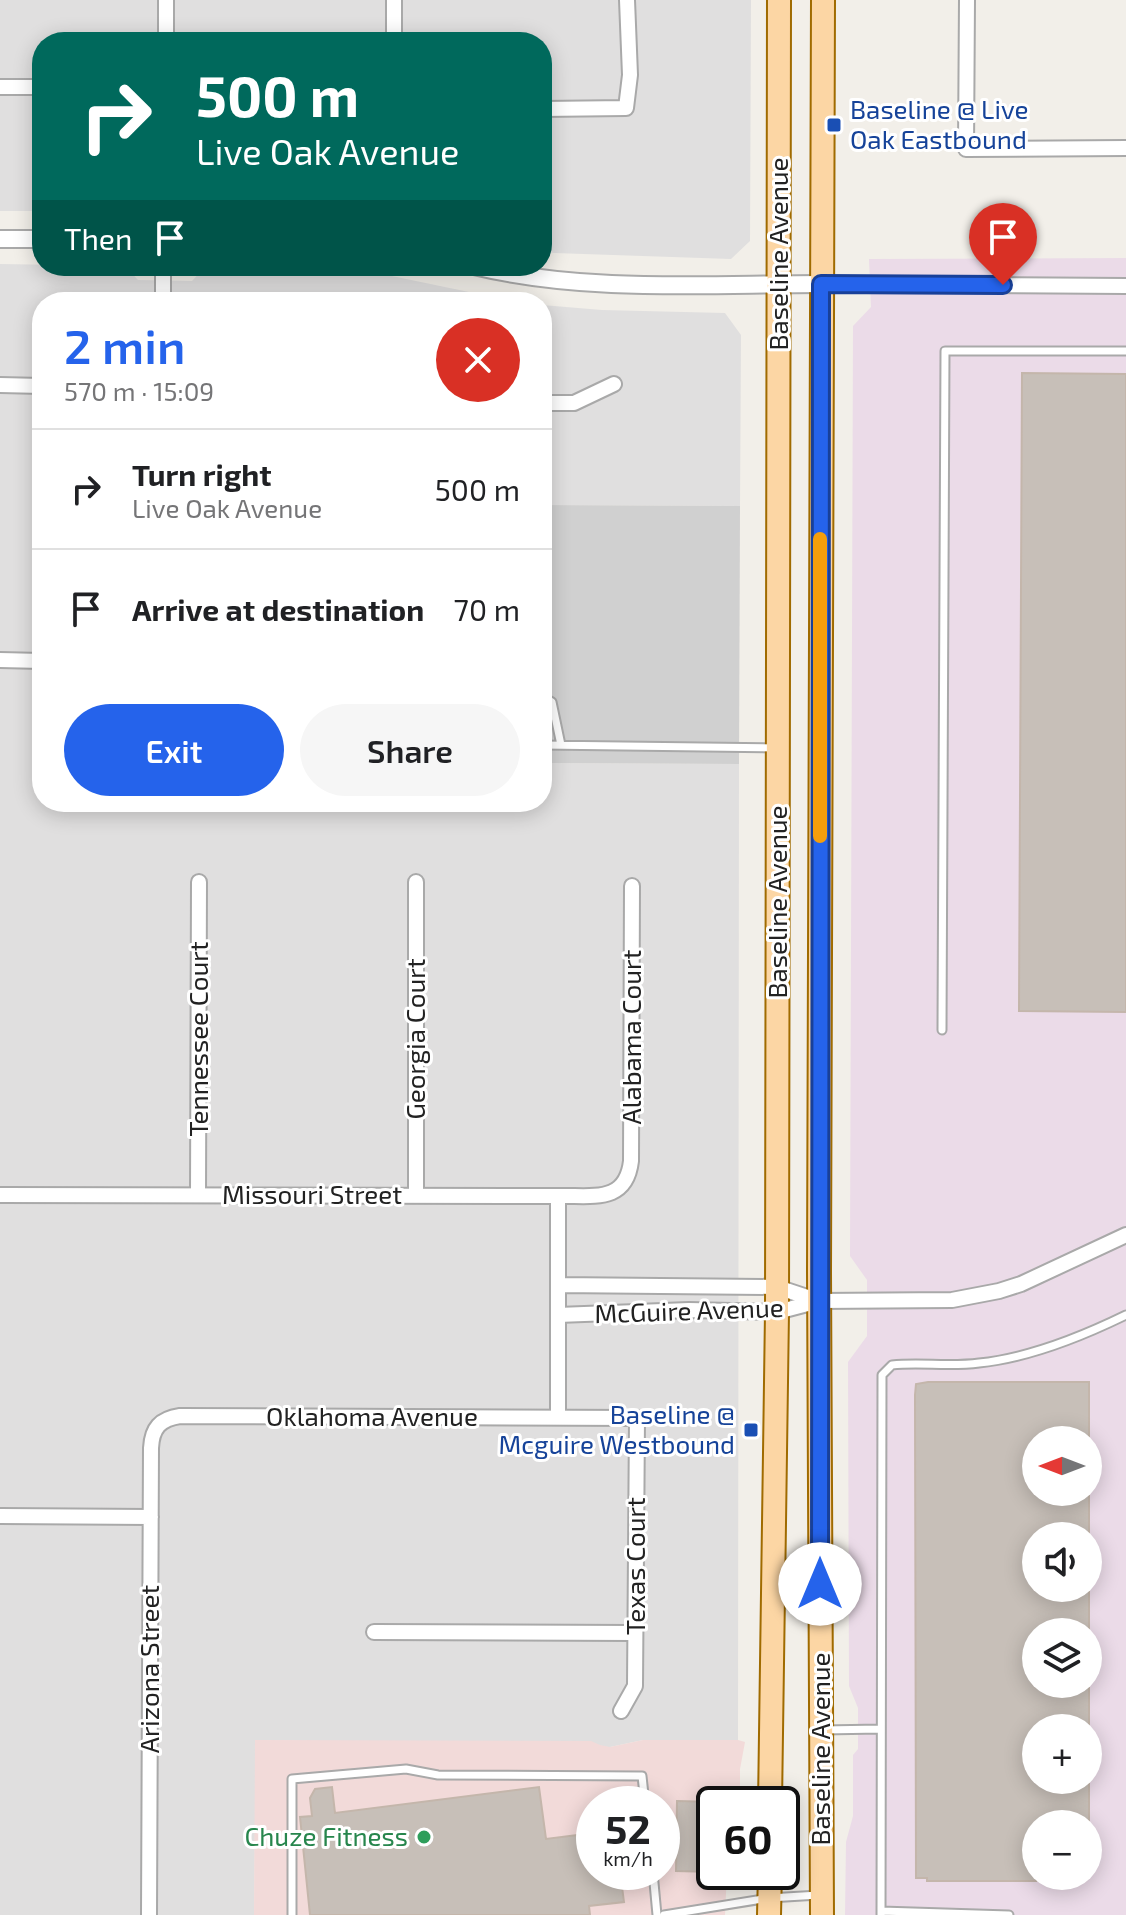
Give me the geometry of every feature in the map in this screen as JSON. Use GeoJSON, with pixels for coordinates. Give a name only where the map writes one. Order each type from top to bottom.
{"type":"FeatureCollection","features":[{"type":"Feature","properties":{"kind":"main road","name":"Baseline Avenue"},"geometry":{"type":"LineString","coordinates":[[770,1786],[777,1312],[779,0]]}},
{"type":"Feature","properties":{"kind":"main road","name":"Baseline Avenue"},"geometry":{"type":"LineString","coordinates":[[822,1905],[819,1301],[823,0]]}},
{"type":"Feature","properties":{"kind":"street"},"geometry":{"type":"LineString","coordinates":[[166,0],[166,32]]}},
{"type":"Feature","properties":{"kind":"street"},"geometry":{"type":"LineString","coordinates":[[394,0],[394,32]]}},
{"type":"Feature","properties":{"kind":"street"},"geometry":{"type":"LineString","coordinates":[[552,109],[626,108],[630,75],[627,0]]}},
{"type":"Feature","properties":{"kind":"street"},"geometry":{"type":"LineString","coordinates":[[967,0],[966,149],[1126,148]]}},
{"type":"Feature","properties":{"kind":"street"},"geometry":{"type":"LineString","coordinates":[[0,87],[32,87]]}},
{"type":"Feature","properties":{"kind":"street"},"geometry":{"type":"LineString","coordinates":[[0,239],[32,239]]}},
{"type":"Feature","properties":{"kind":"street"},"geometry":{"type":"LineString","coordinates":[[534,276],[558,281],[625,284],[1126,286]]}},
{"type":"Feature","properties":{"kind":"street"},"geometry":{"type":"LineString","coordinates":[[552,403],[574,403],[614,384]]}},
{"type":"Feature","properties":{"kind":"street"},"geometry":{"type":"LineString","coordinates":[[0,385],[32,386]]}},
{"type":"Feature","properties":{"kind":"street"},"geometry":{"type":"LineString","coordinates":[[0,660],[32,661]]}},
{"type":"Feature","properties":{"kind":"street","name":"Tennessee Court"},"geometry":{"type":"LineString","coordinates":[[198,1195],[199,882]]}},
{"type":"Feature","properties":{"kind":"street","name":"Georgia Court"},"geometry":{"type":"LineString","coordinates":[[416,882],[416,1196]]}},
{"type":"Feature","properties":{"kind":"street","name":"Alabama Court"},"geometry":{"type":"LineString","coordinates":[[622,1187],[631,1161],[632,886]]}},
{"type":"Feature","properties":{"kind":"street","name":"Missouri Street"},"geometry":{"type":"LineString","coordinates":[[0,1195],[558,1196],[607,1194],[622,1187]]}},
{"type":"Feature","properties":{"kind":"street"},"geometry":{"type":"LineString","coordinates":[[558,1196],[558,1417]]}},
{"type":"Feature","properties":{"kind":"street","name":"McGuire Avenue"},"geometry":{"type":"LineString","coordinates":[[558,1315],[689,1310],[777,1312],[819,1301],[930,1301],[987,1294],[1042,1275],[1126,1235]]}},
{"type":"Feature","properties":{"kind":"street","name":"McGuire Avenue"},"geometry":{"type":"LineString","coordinates":[[558,1285],[777,1287],[819,1301]]}},
{"type":"Feature","properties":{"kind":"street","name":"Oklahoma Avenue"},"geometry":{"type":"LineString","coordinates":[[158,1425],[180,1416],[637,1418]]}},
{"type":"Feature","properties":{"kind":"street","name":"Texas Court"},"geometry":{"type":"LineString","coordinates":[[621,1711],[635,1686],[637,1418]]}},
{"type":"Feature","properties":{"kind":"street","name":"Arizona Street"},"geometry":{"type":"LineString","coordinates":[[149,1915],[151,1440],[158,1425]]}},
{"type":"Feature","properties":{"kind":"street"},"geometry":{"type":"LineString","coordinates":[[0,1516],[151,1517]]}},
{"type":"Feature","properties":{"kind":"street"},"geometry":{"type":"LineString","coordinates":[[374,1632],[635,1633]]}},
{"type":"Feature","properties":{"kind":"lane"},"geometry":{"type":"LineString","coordinates":[[942,1030],[945,351],[1126,351]]}},
{"type":"Feature","properties":{"kind":"lane"},"geometry":{"type":"LineString","coordinates":[[552,702],[561,745]]}},
{"type":"Feature","properties":{"kind":"lane"},"geometry":{"type":"LineString","coordinates":[[552,745],[778,748]]}},
{"type":"Feature","properties":{"kind":"lane"},"geometry":{"type":"LineString","coordinates":[[1009,1915],[881,1913],[882,1375],[892,1365],[981,1363],[1012,1357],[1075,1337],[1126,1315]]}},
{"type":"Feature","properties":{"kind":"lane"},"geometry":{"type":"LineString","coordinates":[[821,1730],[880,1729]]}},
{"type":"Feature","properties":{"kind":"lane"},"geometry":{"type":"LineString","coordinates":[[292,1915],[292,1779],[406,1769],[438,1775],[642,1776],[643,1786]]}},
{"type":"Feature","properties":{"kind":"lane"},"geometry":{"type":"LineString","coordinates":[[655,1890],[657,1915]]}},
{"type":"Feature","properties":{"kind":"lane"},"geometry":{"type":"LineString","coordinates":[[664,1915],[822,1905]]}},
{"type":"Feature","properties":{"kind":"shaded area"},"geometry":{"type":"Polygon","coordinates":[[[0,0],[751,0],[750,241],[731,259],[552,253],[552,32],[32,32],[32,211],[0,211],[0,0]]]}},
{"type":"Feature","properties":{"kind":"shaded area"},"geometry":{"type":"Polygon","coordinates":[[[1126,258],[1126,1915],[845,1915],[846,1842],[853,1816],[853,1755],[858,1749],[858,1708],[849,1686],[848,1362],[867,1336],[867,1280],[850,1256],[853,326],[871,307],[869,259],[1126,258]]]}},
{"type":"Feature","properties":{"kind":"shaded area"},"geometry":{"type":"Polygon","coordinates":[[[0,264],[32,265],[32,276],[134,276],[138,280],[192,281],[197,276],[392,276],[469,292],[32,292],[32,812],[552,812],[552,763],[739,764],[738,1740],[643,1740],[610,1747],[256,1740],[254,1915],[0,1915],[0,264]]]}},
{"type":"Feature","properties":{"kind":"shaded area"},"geometry":{"type":"Polygon","coordinates":[[[552,306],[725,313],[741,335],[740,506],[552,505],[552,306]]]}},
{"type":"Feature","properties":{"kind":"shaded area"},"geometry":{"type":"Polygon","coordinates":[[[552,505],[740,506],[739,764],[552,763],[552,505]]]}},
{"type":"Feature","properties":{"kind":"shaded area"},"geometry":{"type":"Polygon","coordinates":[[[255,1740],[591,1741],[610,1747],[643,1740],[745,1742],[740,1786],[696,1786],[696,1890],[726,1890],[725,1915],[254,1915],[255,1740]]]}},
{"type":"Feature","properties":{"kind":"building"},"geometry":{"type":"Polygon","coordinates":[[[1022,373],[1126,374],[1126,1012],[1019,1011],[1022,373]]]}},
{"type":"Feature","properties":{"kind":"building"},"geometry":{"type":"Polygon","coordinates":[[[1089,1382],[1089,1426],[1022,1426],[1022,1506],[1089,1506],[1089,1522],[1022,1522],[1022,1602],[1089,1602],[1089,1618],[1022,1618],[1022,1698],[1089,1698],[1089,1714],[1022,1714],[1022,1794],[1089,1794],[1089,1810],[1022,1810],[1022,1881],[927,1881],[927,1878],[916,1878],[916,1384],[1089,1382]]]}},
{"type":"Feature","properties":{"kind":"building","name":"Chuze Fitness"},"geometry":{"type":"Polygon","coordinates":[[[332,1787],[335,1813],[539,1787],[546,1839],[576,1835],[576,1890],[622,1890],[624,1902],[589,1906],[590,1915],[310,1915],[300,1817],[312,1816],[310,1798],[315,1789],[332,1787]]]}},
{"type":"Feature","properties":{"kind":"building"},"geometry":{"type":"Polygon","coordinates":[[[680,1801],[696,1802],[696,1872],[680,1871],[680,1801]]]}},
{"type":"Feature","properties":{"kind":"slow traffic"},"geometry":{"type":"LineString","coordinates":[[820,539],[820,836]]}},
{"type":"Feature","properties":{"kind":"place","name":"Baseline @ Live Oak Eastbound"},"geometry":{"type":"Point","coordinates":[834,125]}},
{"type":"Feature","properties":{"kind":"place","name":"Baseline @ Mcguire Westbound"},"geometry":{"type":"Point","coordinates":[751,1430]}},
{"type":"Feature","properties":{"kind":"place","name":"Chuze Fitness"},"geometry":{"type":"Point","coordinates":[424,1837]}},
{"type":"Feature","properties":{"kind":"route"},"geometry":{"type":"LineString","coordinates":[[820,1584],[821,284],[1003,285]]}}]}
